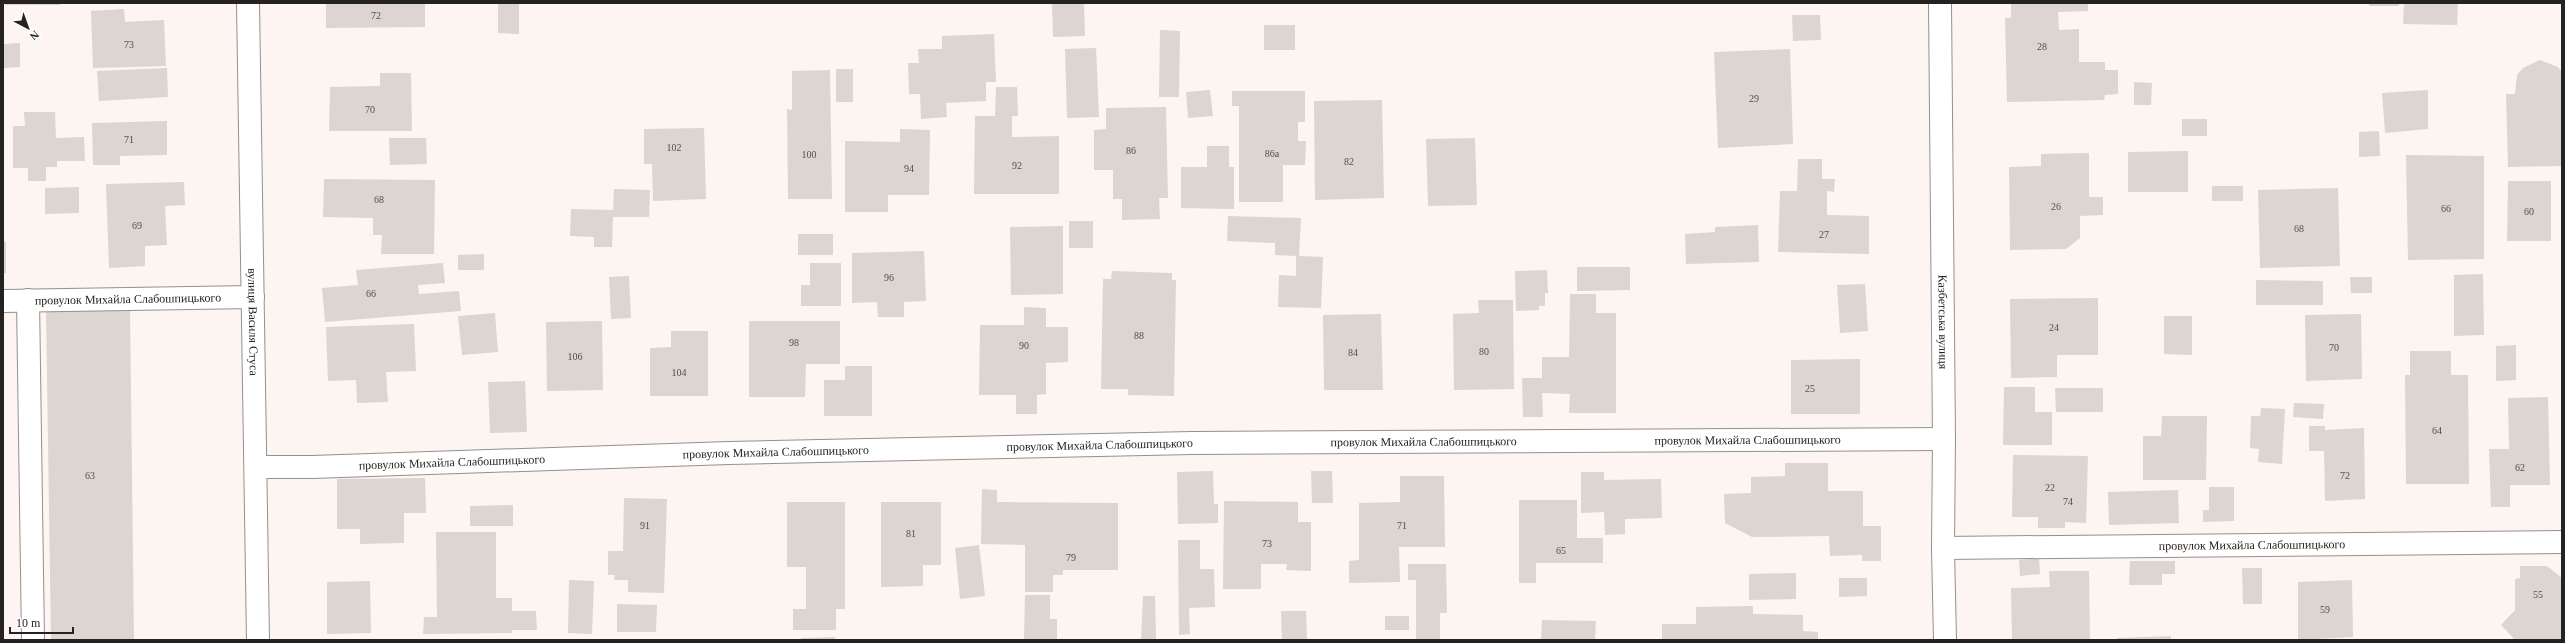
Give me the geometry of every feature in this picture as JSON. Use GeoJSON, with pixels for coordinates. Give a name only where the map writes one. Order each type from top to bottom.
{"type":"FeatureCollection","features":[{"type":"Feature","properties":{"kind":"street","name":"вулиця Василя Стуса"},"geometry":{"type":"LineString","coordinates":[[248,3],[258,640]]}},
{"type":"Feature","properties":{"kind":"street","name":"Казбетська вулиця"},"geometry":{"type":"LineString","coordinates":[[1940,3],[1944,439],[1943,548],[1945,640]]}},
{"type":"Feature","properties":{"kind":"street","name":"провулок Михайла Слабошпицького"},"geometry":{"type":"LineString","coordinates":[[3,301],[253,297]]}},
{"type":"Feature","properties":{"kind":"street"},"geometry":{"type":"LineString","coordinates":[[28,300],[33,640]]}},
{"type":"Feature","properties":{"kind":"street","name":"провулок Михайла Слабошпицького"},"geometry":{"type":"LineString","coordinates":[[256,467],[312,467],[729,453],[1184,443],[1944,439]]}},
{"type":"Feature","properties":{"kind":"street","name":"провулок Михайла Слабошпицького"},"geometry":{"type":"LineString","coordinates":[[1943,548],[2562,542]]}},
{"type":"Feature","properties":{"kind":"building"},"geometry":{"type":"Polygon","coordinates":[[[5,3],[60,3],[60,5],[5,5],[5,3]]]}},
{"type":"Feature","properties":{"kind":"building"},"geometry":{"type":"Polygon","coordinates":[[[326,3],[425,3],[425,27],[326,28],[326,3]]]}},
{"type":"Feature","properties":{"kind":"building"},"geometry":{"type":"Polygon","coordinates":[[[498,3],[519,3],[519,34],[498,33],[498,3]]]}},
{"type":"Feature","properties":{"kind":"building"},"geometry":{"type":"Polygon","coordinates":[[[1052,3],[1084,3],[1085,36],[1053,37],[1052,3]]]}},
{"type":"Feature","properties":{"kind":"building"},"geometry":{"type":"Polygon","coordinates":[[[2011,3],[2088,3],[2088,11],[2058,12],[2059,30],[2079,29],[2079,62],[2105,62],[2105,70],[2118,70],[2118,94],[2105,95],[2104,100],[2007,102],[2005,18],[2011,18],[2011,3]]]}},
{"type":"Feature","properties":{"kind":"building"},"geometry":{"type":"Polygon","coordinates":[[[2369,3],[2399,3],[2399,6],[2369,6],[2369,3]]]}},
{"type":"Feature","properties":{"kind":"building"},"geometry":{"type":"Polygon","coordinates":[[[2404,3],[2458,3],[2457,25],[2403,24],[2404,3]]]}},
{"type":"Feature","properties":{"kind":"building"},"geometry":{"type":"Polygon","coordinates":[[[124,9],[125,22],[164,20],[166,66],[93,68],[91,11],[124,9]]]}},
{"type":"Feature","properties":{"kind":"building"},"geometry":{"type":"Polygon","coordinates":[[[1792,15],[1820,15],[1821,40],[1793,41],[1792,15]]]}},
{"type":"Feature","properties":{"kind":"building"},"geometry":{"type":"Polygon","coordinates":[[[1264,25],[1295,25],[1295,50],[1264,50],[1264,25]]]}},
{"type":"Feature","properties":{"kind":"building"},"geometry":{"type":"Polygon","coordinates":[[[1160,30],[1180,31],[1179,97],[1159,97],[1160,30]]]}},
{"type":"Feature","properties":{"kind":"building"},"geometry":{"type":"Polygon","coordinates":[[[994,34],[996,82],[986,82],[986,101],[946,103],[947,117],[921,119],[920,94],[909,94],[908,63],[919,63],[918,49],[942,49],[942,36],[994,34]]]}},
{"type":"Feature","properties":{"kind":"building"},"geometry":{"type":"Polygon","coordinates":[[[20,43],[20,67],[3,68],[3,44],[20,43]]]}},
{"type":"Feature","properties":{"kind":"building"},"geometry":{"type":"Polygon","coordinates":[[[1096,48],[1099,117],[1067,118],[1065,49],[1096,48]]]}},
{"type":"Feature","properties":{"kind":"building"},"geometry":{"type":"Polygon","coordinates":[[[1790,49],[1793,144],[1718,148],[1714,52],[1790,49]]]}},
{"type":"Feature","properties":{"kind":"building"},"geometry":{"type":"Polygon","coordinates":[[[2540,60],[2558,67],[2562,72],[2562,166],[2508,167],[2506,94],[2515,94],[2517,75],[2523,68],[2540,60]]]}},
{"type":"Feature","properties":{"kind":"building"},"geometry":{"type":"Polygon","coordinates":[[[167,68],[168,97],[99,101],[97,71],[167,68]]]}},
{"type":"Feature","properties":{"kind":"building"},"geometry":{"type":"Polygon","coordinates":[[[836,69],[853,69],[853,102],[836,102],[836,69]]]}},
{"type":"Feature","properties":{"kind":"building"},"geometry":{"type":"Polygon","coordinates":[[[830,70],[832,199],[788,199],[787,109],[792,110],[792,71],[830,70]]]}},
{"type":"Feature","properties":{"kind":"building"},"geometry":{"type":"Polygon","coordinates":[[[380,73],[411,73],[412,131],[329,131],[330,87],[380,86],[380,73]]]}},
{"type":"Feature","properties":{"kind":"building"},"geometry":{"type":"Polygon","coordinates":[[[2134,82],[2152,83],[2151,105],[2134,105],[2134,82]]]}},
{"type":"Feature","properties":{"kind":"building"},"geometry":{"type":"Polygon","coordinates":[[[996,87],[1017,87],[1018,116],[1012,116],[1012,137],[1059,136],[1059,194],[974,194],[975,116],[995,116],[996,87]]]}},
{"type":"Feature","properties":{"kind":"building"},"geometry":{"type":"Polygon","coordinates":[[[1210,90],[1213,116],[1188,118],[1186,92],[1210,90]]]}},
{"type":"Feature","properties":{"kind":"building"},"geometry":{"type":"Polygon","coordinates":[[[2428,90],[2428,129],[2385,133],[2382,93],[2428,90]]]}},
{"type":"Feature","properties":{"kind":"building"},"geometry":{"type":"Polygon","coordinates":[[[1232,91],[1305,91],[1305,122],[1298,122],[1298,141],[1306,141],[1305,165],[1283,165],[1283,202],[1239,202],[1239,106],[1232,106],[1232,91]]]}},
{"type":"Feature","properties":{"kind":"building"},"geometry":{"type":"Polygon","coordinates":[[[1382,100],[1384,198],[1315,200],[1314,101],[1382,100]]]}},
{"type":"Feature","properties":{"kind":"building"},"geometry":{"type":"Polygon","coordinates":[[[1166,107],[1168,198],[1159,198],[1160,219],[1122,220],[1122,199],[1113,199],[1113,170],[1094,170],[1094,130],[1106,129],[1106,108],[1166,107]]]}},
{"type":"Feature","properties":{"kind":"building"},"geometry":{"type":"Polygon","coordinates":[[[24,112],[55,112],[56,138],[84,137],[85,161],[57,161],[57,167],[46,167],[46,181],[28,181],[28,168],[13,168],[13,126],[25,126],[24,112]]]}},
{"type":"Feature","properties":{"kind":"building"},"geometry":{"type":"Polygon","coordinates":[[[2182,119],[2207,119],[2207,136],[2182,136],[2182,119]]]}},
{"type":"Feature","properties":{"kind":"building"},"geometry":{"type":"Polygon","coordinates":[[[167,121],[167,155],[120,156],[120,165],[93,165],[92,123],[167,121]]]}},
{"type":"Feature","properties":{"kind":"building"},"geometry":{"type":"Polygon","coordinates":[[[704,128],[706,199],[653,201],[652,164],[644,164],[644,129],[704,128]]]}},
{"type":"Feature","properties":{"kind":"building"},"geometry":{"type":"Polygon","coordinates":[[[900,129],[930,130],[929,195],[888,195],[888,212],[845,212],[845,141],[900,142],[900,129]]]}},
{"type":"Feature","properties":{"kind":"building"},"geometry":{"type":"Polygon","coordinates":[[[2379,131],[2380,156],[2359,157],[2359,132],[2379,131]]]}},
{"type":"Feature","properties":{"kind":"building"},"geometry":{"type":"Polygon","coordinates":[[[389,138],[426,138],[427,164],[390,165],[389,138]]]}},
{"type":"Feature","properties":{"kind":"building"},"geometry":{"type":"Polygon","coordinates":[[[1475,138],[1477,205],[1428,206],[1426,139],[1475,138]]]}},
{"type":"Feature","properties":{"kind":"building"},"geometry":{"type":"Polygon","coordinates":[[[1207,146],[1229,146],[1229,167],[1234,167],[1234,209],[1181,208],[1181,167],[1207,167],[1207,146]]]}},
{"type":"Feature","properties":{"kind":"building"},"geometry":{"type":"Polygon","coordinates":[[[2188,151],[2188,192],[2128,192],[2128,152],[2188,151]]]}},
{"type":"Feature","properties":{"kind":"building"},"geometry":{"type":"Polygon","coordinates":[[[2089,153],[2089,197],[2103,197],[2103,215],[2080,216],[2080,238],[2066,249],[2010,250],[2009,167],[2041,166],[2041,154],[2089,153]]]}},
{"type":"Feature","properties":{"kind":"building"},"geometry":{"type":"Polygon","coordinates":[[[2406,155],[2484,156],[2484,259],[2408,260],[2406,155]]]}},
{"type":"Feature","properties":{"kind":"building"},"geometry":{"type":"Polygon","coordinates":[[[1798,159],[1822,159],[1822,179],[1835,179],[1834,192],[1827,191],[1827,215],[1869,216],[1869,254],[1778,252],[1780,191],[1797,191],[1798,159]]]}},
{"type":"Feature","properties":{"kind":"building"},"geometry":{"type":"Polygon","coordinates":[[[324,179],[435,180],[434,254],[381,254],[382,235],[373,235],[373,218],[323,217],[324,179]]]}},
{"type":"Feature","properties":{"kind":"building"},"geometry":{"type":"Polygon","coordinates":[[[2508,181],[2551,181],[2551,241],[2507,241],[2508,181]]]}},
{"type":"Feature","properties":{"kind":"building"},"geometry":{"type":"Polygon","coordinates":[[[184,182],[185,205],[165,206],[167,245],[145,246],[145,266],[109,268],[106,184],[184,182]]]}},
{"type":"Feature","properties":{"kind":"building"},"geometry":{"type":"Polygon","coordinates":[[[2212,186],[2243,186],[2243,201],[2212,201],[2212,186]]]}},
{"type":"Feature","properties":{"kind":"building"},"geometry":{"type":"Polygon","coordinates":[[[79,187],[79,213],[45,214],[45,188],[79,187]]]}},
{"type":"Feature","properties":{"kind":"building"},"geometry":{"type":"Polygon","coordinates":[[[2338,188],[2340,266],[2260,268],[2258,190],[2338,188]]]}},
{"type":"Feature","properties":{"kind":"building"},"geometry":{"type":"Polygon","coordinates":[[[614,189],[650,190],[649,217],[613,217],[612,247],[594,247],[594,237],[570,236],[571,209],[613,210],[614,189]]]}},
{"type":"Feature","properties":{"kind":"building"},"geometry":{"type":"Polygon","coordinates":[[[1228,216],[1301,218],[1299,256],[1323,257],[1321,308],[1278,307],[1279,275],[1296,276],[1296,256],[1275,255],[1275,243],[1227,241],[1228,216]]]}},
{"type":"Feature","properties":{"kind":"building"},"geometry":{"type":"Polygon","coordinates":[[[1069,221],[1093,221],[1093,248],[1069,248],[1069,221]]]}},
{"type":"Feature","properties":{"kind":"building"},"geometry":{"type":"Polygon","coordinates":[[[1758,225],[1759,262],[1686,264],[1685,234],[1715,232],[1715,227],[1758,225]]]}},
{"type":"Feature","properties":{"kind":"building"},"geometry":{"type":"Polygon","coordinates":[[[1063,226],[1063,294],[1011,295],[1010,227],[1063,226]]]}},
{"type":"Feature","properties":{"kind":"building"},"geometry":{"type":"Polygon","coordinates":[[[798,234],[833,234],[833,255],[798,255],[798,234]]]}},
{"type":"Feature","properties":{"kind":"building"},"geometry":{"type":"Polygon","coordinates":[[[3,241],[6,242],[6,273],[3,273],[3,241]]]}},
{"type":"Feature","properties":{"kind":"building"},"geometry":{"type":"Polygon","coordinates":[[[924,251],[926,301],[904,302],[904,317],[878,317],[877,302],[852,303],[852,253],[924,251]]]}},
{"type":"Feature","properties":{"kind":"building"},"geometry":{"type":"Polygon","coordinates":[[[484,254],[484,270],[458,270],[458,255],[484,254]]]}},
{"type":"Feature","properties":{"kind":"building"},"geometry":{"type":"Polygon","coordinates":[[[443,263],[445,283],[418,285],[419,294],[459,291],[461,311],[325,322],[322,288],[358,285],[356,270],[443,263]]]}},
{"type":"Feature","properties":{"kind":"building"},"geometry":{"type":"Polygon","coordinates":[[[810,263],[841,263],[841,306],[801,306],[801,285],[810,285],[810,263]]]}},
{"type":"Feature","properties":{"kind":"building"},"geometry":{"type":"Polygon","coordinates":[[[1577,267],[1630,267],[1630,290],[1577,291],[1577,267]]]}},
{"type":"Feature","properties":{"kind":"building"},"geometry":{"type":"Polygon","coordinates":[[[1547,270],[1548,293],[1545,293],[1545,306],[1539,306],[1539,310],[1516,311],[1515,271],[1547,270]]]}},
{"type":"Feature","properties":{"kind":"building"},"geometry":{"type":"Polygon","coordinates":[[[1112,271],[1172,273],[1172,280],[1176,280],[1174,396],[1128,395],[1128,389],[1101,389],[1103,279],[1111,279],[1112,271]]]}},
{"type":"Feature","properties":{"kind":"building"},"geometry":{"type":"Polygon","coordinates":[[[2483,274],[2484,335],[2454,336],[2454,275],[2483,274]]]}},
{"type":"Feature","properties":{"kind":"building"},"geometry":{"type":"Polygon","coordinates":[[[629,276],[631,318],[611,319],[609,277],[629,276]]]}},
{"type":"Feature","properties":{"kind":"building"},"geometry":{"type":"Polygon","coordinates":[[[2350,277],[2372,277],[2372,293],[2351,293],[2350,277]]]}},
{"type":"Feature","properties":{"kind":"building"},"geometry":{"type":"Polygon","coordinates":[[[2256,280],[2323,281],[2323,305],[2256,305],[2256,280]]]}},
{"type":"Feature","properties":{"kind":"building"},"geometry":{"type":"Polygon","coordinates":[[[1865,284],[1868,331],[1840,333],[1837,285],[1865,284]]]}},
{"type":"Feature","properties":{"kind":"building"},"geometry":{"type":"Polygon","coordinates":[[[1570,294],[1596,294],[1596,313],[1616,313],[1616,413],[1569,413],[1570,394],[1542,393],[1543,417],[1523,417],[1522,378],[1542,378],[1542,357],[1569,357],[1570,294]]]}},
{"type":"Feature","properties":{"kind":"building"},"geometry":{"type":"Polygon","coordinates":[[[2098,298],[2098,355],[2057,355],[2057,377],[2011,378],[2010,299],[2098,298]]]}},
{"type":"Feature","properties":{"kind":"building"},"geometry":{"type":"Polygon","coordinates":[[[1478,300],[1513,300],[1514,389],[1454,390],[1453,314],[1479,313],[1478,300]]]}},
{"type":"Feature","properties":{"kind":"building"},"geometry":{"type":"Polygon","coordinates":[[[1024,307],[1046,308],[1046,327],[1068,327],[1068,362],[1046,363],[1046,394],[1037,395],[1037,414],[1016,414],[1016,395],[979,395],[980,325],[1024,325],[1024,307]]]}},
{"type":"Feature","properties":{"kind":"building"},"geometry":{"type":"Polygon","coordinates":[[[130,309],[134,640],[51,640],[46,310],[130,309]]]}},
{"type":"Feature","properties":{"kind":"building"},"geometry":{"type":"Polygon","coordinates":[[[495,313],[498,352],[462,355],[458,316],[495,313]]]}},
{"type":"Feature","properties":{"kind":"building"},"geometry":{"type":"Polygon","coordinates":[[[1381,314],[1383,390],[1324,390],[1323,315],[1381,314]]]}},
{"type":"Feature","properties":{"kind":"building"},"geometry":{"type":"Polygon","coordinates":[[[2361,314],[2362,379],[2306,381],[2305,315],[2361,314]]]}},
{"type":"Feature","properties":{"kind":"building"},"geometry":{"type":"Polygon","coordinates":[[[2164,316],[2192,316],[2192,355],[2164,354],[2164,316]]]}},
{"type":"Feature","properties":{"kind":"building"},"geometry":{"type":"Polygon","coordinates":[[[602,321],[603,390],[547,391],[546,322],[602,321]]]}},
{"type":"Feature","properties":{"kind":"building"},"geometry":{"type":"Polygon","coordinates":[[[749,321],[840,321],[840,364],[806,364],[805,397],[749,397],[749,321]]]}},
{"type":"Feature","properties":{"kind":"building"},"geometry":{"type":"Polygon","coordinates":[[[414,324],[416,371],[386,372],[388,402],[357,403],[356,380],[328,381],[326,327],[414,324]]]}},
{"type":"Feature","properties":{"kind":"building"},"geometry":{"type":"Polygon","coordinates":[[[671,331],[708,331],[708,396],[650,396],[650,348],[671,347],[671,331]]]}},
{"type":"Feature","properties":{"kind":"building"},"geometry":{"type":"Polygon","coordinates":[[[2516,345],[2516,380],[2496,381],[2496,346],[2516,345]]]}},
{"type":"Feature","properties":{"kind":"building"},"geometry":{"type":"Polygon","coordinates":[[[2410,351],[2451,351],[2451,375],[2468,375],[2469,484],[2406,484],[2405,375],[2410,375],[2410,351]]]}},
{"type":"Feature","properties":{"kind":"building"},"geometry":{"type":"Polygon","coordinates":[[[1860,359],[1860,414],[1791,414],[1791,360],[1860,359]]]}},
{"type":"Feature","properties":{"kind":"building"},"geometry":{"type":"Polygon","coordinates":[[[845,366],[872,366],[872,416],[824,416],[824,380],[845,380],[845,366]]]}},
{"type":"Feature","properties":{"kind":"building"},"geometry":{"type":"Polygon","coordinates":[[[525,381],[527,432],[490,433],[488,382],[525,381]]]}},
{"type":"Feature","properties":{"kind":"building"},"geometry":{"type":"Polygon","coordinates":[[[2004,387],[2035,387],[2035,412],[2052,412],[2052,445],[2003,445],[2004,387]]]}},
{"type":"Feature","properties":{"kind":"building"},"geometry":{"type":"Polygon","coordinates":[[[2055,388],[2103,388],[2103,412],[2056,412],[2055,388]]]}},
{"type":"Feature","properties":{"kind":"building"},"geometry":{"type":"Polygon","coordinates":[[[2548,397],[2550,485],[2510,485],[2510,507],[2491,507],[2489,449],[2509,449],[2508,398],[2548,397]]]}},
{"type":"Feature","properties":{"kind":"building"},"geometry":{"type":"Polygon","coordinates":[[[2294,403],[2324,404],[2323,419],[2293,417],[2294,403]]]}},
{"type":"Feature","properties":{"kind":"building"},"geometry":{"type":"Polygon","coordinates":[[[2261,408],[2285,409],[2282,464],[2258,462],[2259,449],[2250,448],[2251,416],[2260,416],[2261,408]]]}},
{"type":"Feature","properties":{"kind":"building"},"geometry":{"type":"Polygon","coordinates":[[[2162,416],[2207,416],[2206,480],[2143,480],[2143,436],[2161,436],[2162,416]]]}},
{"type":"Feature","properties":{"kind":"building"},"geometry":{"type":"Polygon","coordinates":[[[2309,426],[2325,426],[2325,430],[2364,428],[2365,499],[2325,501],[2324,451],[2309,451],[2309,426]]]}},
{"type":"Feature","properties":{"kind":"building"},"geometry":{"type":"Polygon","coordinates":[[[2013,455],[2088,456],[2086,523],[2065,522],[2065,528],[2038,528],[2038,517],[2012,517],[2013,455]]]}},
{"type":"Feature","properties":{"kind":"building"},"geometry":{"type":"Polygon","coordinates":[[[1785,463],[1828,463],[1828,491],[1863,491],[1863,526],[1881,526],[1881,561],[1862,561],[1862,555],[1830,556],[1829,536],[1752,537],[1725,523],[1724,494],[1751,493],[1751,477],[1785,476],[1785,463]]]}},
{"type":"Feature","properties":{"kind":"building"},"geometry":{"type":"Polygon","coordinates":[[[1213,471],[1214,504],[1218,504],[1218,523],[1178,524],[1177,472],[1213,471]]]}},
{"type":"Feature","properties":{"kind":"building"},"geometry":{"type":"Polygon","coordinates":[[[1311,471],[1332,471],[1333,503],[1312,503],[1311,471]]]}},
{"type":"Feature","properties":{"kind":"building"},"geometry":{"type":"Polygon","coordinates":[[[1581,472],[1604,472],[1604,480],[1661,479],[1662,518],[1625,519],[1625,534],[1605,535],[1604,512],[1581,513],[1581,472]]]}},
{"type":"Feature","properties":{"kind":"building"},"geometry":{"type":"Polygon","coordinates":[[[1400,476],[1444,476],[1445,547],[1399,547],[1400,582],[1349,583],[1349,561],[1359,560],[1359,503],[1400,502],[1400,476]]]}},
{"type":"Feature","properties":{"kind":"building"},"geometry":{"type":"Polygon","coordinates":[[[425,478],[426,513],[404,513],[404,543],[360,544],[360,529],[337,529],[337,479],[425,478]]]}},
{"type":"Feature","properties":{"kind":"building"},"geometry":{"type":"Polygon","coordinates":[[[2209,487],[2234,487],[2234,521],[2203,522],[2203,510],[2209,510],[2209,487]]]}},
{"type":"Feature","properties":{"kind":"building"},"geometry":{"type":"Polygon","coordinates":[[[982,489],[997,490],[997,502],[1118,503],[1118,570],[1063,570],[1063,575],[1053,575],[1053,592],[1025,592],[1025,545],[981,544],[982,489]]]}},
{"type":"Feature","properties":{"kind":"building"},"geometry":{"type":"Polygon","coordinates":[[[2178,490],[2179,523],[2109,525],[2108,492],[2178,490]]]}},
{"type":"Feature","properties":{"kind":"building"},"geometry":{"type":"Polygon","coordinates":[[[624,498],[667,499],[664,593],[628,592],[628,580],[614,580],[615,575],[608,575],[608,551],[623,551],[624,498]]]}},
{"type":"Feature","properties":{"kind":"building"},"geometry":{"type":"Polygon","coordinates":[[[1519,500],[1577,500],[1577,538],[1603,538],[1603,563],[1536,563],[1536,583],[1519,583],[1519,500]]]}},
{"type":"Feature","properties":{"kind":"building"},"geometry":{"type":"Polygon","coordinates":[[[1224,501],[1298,502],[1298,522],[1311,522],[1311,571],[1286,570],[1287,564],[1261,564],[1261,589],[1223,589],[1224,501]]]}},
{"type":"Feature","properties":{"kind":"building"},"geometry":{"type":"Polygon","coordinates":[[[787,502],[845,502],[845,609],[836,609],[836,630],[793,630],[793,609],[806,609],[806,567],[787,567],[787,502]]]}},
{"type":"Feature","properties":{"kind":"building"},"geometry":{"type":"Polygon","coordinates":[[[881,502],[941,502],[941,565],[923,565],[923,586],[881,587],[881,502]]]}},
{"type":"Feature","properties":{"kind":"building"},"geometry":{"type":"Polygon","coordinates":[[[513,505],[513,526],[470,526],[470,506],[513,505]]]}},
{"type":"Feature","properties":{"kind":"building"},"geometry":{"type":"Polygon","coordinates":[[[436,532],[496,532],[496,598],[512,598],[512,611],[536,611],[537,630],[512,630],[512,633],[423,634],[424,617],[437,617],[436,532]]]}},
{"type":"Feature","properties":{"kind":"building"},"geometry":{"type":"Polygon","coordinates":[[[1178,540],[1200,540],[1200,569],[1214,569],[1215,607],[1189,608],[1190,634],[1179,635],[1178,540]]]}},
{"type":"Feature","properties":{"kind":"building"},"geometry":{"type":"Polygon","coordinates":[[[979,545],[985,596],[960,599],[955,548],[979,545]]]}},
{"type":"Feature","properties":{"kind":"building"},"geometry":{"type":"Polygon","coordinates":[[[2039,558],[2040,574],[2020,576],[2019,560],[2039,558]]]}},
{"type":"Feature","properties":{"kind":"building"},"geometry":{"type":"Polygon","coordinates":[[[2130,561],[2175,561],[2175,574],[2162,574],[2162,585],[2129,585],[2130,561]]]}},
{"type":"Feature","properties":{"kind":"building"},"geometry":{"type":"Polygon","coordinates":[[[1408,564],[1446,564],[1447,613],[1440,613],[1440,640],[1416,640],[1416,580],[1408,580],[1408,564]]]}},
{"type":"Feature","properties":{"kind":"building"},"geometry":{"type":"Polygon","coordinates":[[[2520,566],[2547,566],[2562,578],[2562,640],[2515,640],[2501,625],[2515,610],[2515,579],[2520,578],[2520,566]]]}},
{"type":"Feature","properties":{"kind":"building"},"geometry":{"type":"Polygon","coordinates":[[[2242,568],[2262,568],[2262,604],[2243,604],[2242,568]]]}},
{"type":"Feature","properties":{"kind":"building"},"geometry":{"type":"Polygon","coordinates":[[[2049,571],[2089,571],[2090,640],[2012,640],[2011,588],[2050,587],[2049,571]]]}},
{"type":"Feature","properties":{"kind":"building"},"geometry":{"type":"Polygon","coordinates":[[[1796,573],[1796,599],[1749,600],[1749,574],[1796,573]]]}},
{"type":"Feature","properties":{"kind":"building"},"geometry":{"type":"Polygon","coordinates":[[[1839,578],[1867,578],[1867,596],[1839,597],[1839,578]]]}},
{"type":"Feature","properties":{"kind":"building"},"geometry":{"type":"Polygon","coordinates":[[[569,580],[594,581],[592,634],[568,633],[569,580]]]}},
{"type":"Feature","properties":{"kind":"building"},"geometry":{"type":"Polygon","coordinates":[[[2352,580],[2353,637],[2298,640],[2298,582],[2352,580]]]}},
{"type":"Feature","properties":{"kind":"building"},"geometry":{"type":"Polygon","coordinates":[[[370,581],[371,633],[327,634],[327,582],[370,581]]]}},
{"type":"Feature","properties":{"kind":"building"},"geometry":{"type":"Polygon","coordinates":[[[1025,595],[1050,595],[1050,619],[1057,619],[1057,640],[1024,640],[1025,595]]]}},
{"type":"Feature","properties":{"kind":"building"},"geometry":{"type":"Polygon","coordinates":[[[1143,596],[1155,596],[1156,640],[1141,640],[1143,596]]]}},
{"type":"Feature","properties":{"kind":"building"},"geometry":{"type":"Polygon","coordinates":[[[617,604],[657,605],[656,632],[617,632],[617,604]]]}},
{"type":"Feature","properties":{"kind":"building"},"geometry":{"type":"Polygon","coordinates":[[[1753,606],[1753,614],[1803,615],[1803,631],[1818,632],[1818,640],[1662,640],[1662,624],[1696,624],[1696,607],[1753,606]]]}},
{"type":"Feature","properties":{"kind":"building"},"geometry":{"type":"Polygon","coordinates":[[[1281,611],[1306,611],[1307,640],[1282,640],[1281,611]]]}},
{"type":"Feature","properties":{"kind":"building"},"geometry":{"type":"Polygon","coordinates":[[[1385,616],[1409,616],[1409,630],[1385,630],[1385,616]]]}},
{"type":"Feature","properties":{"kind":"building"},"geometry":{"type":"Polygon","coordinates":[[[1542,620],[1596,621],[1595,640],[1541,640],[1542,620]]]}},
{"type":"Feature","properties":{"kind":"building"},"geometry":{"type":"Polygon","coordinates":[[[2171,636],[2171,640],[2117,640],[2117,638],[2171,636]]]}},
{"type":"Feature","properties":{"kind":"building"},"geometry":{"type":"Polygon","coordinates":[[[835,637],[835,640],[801,640],[801,638],[835,637]]]}}]}
